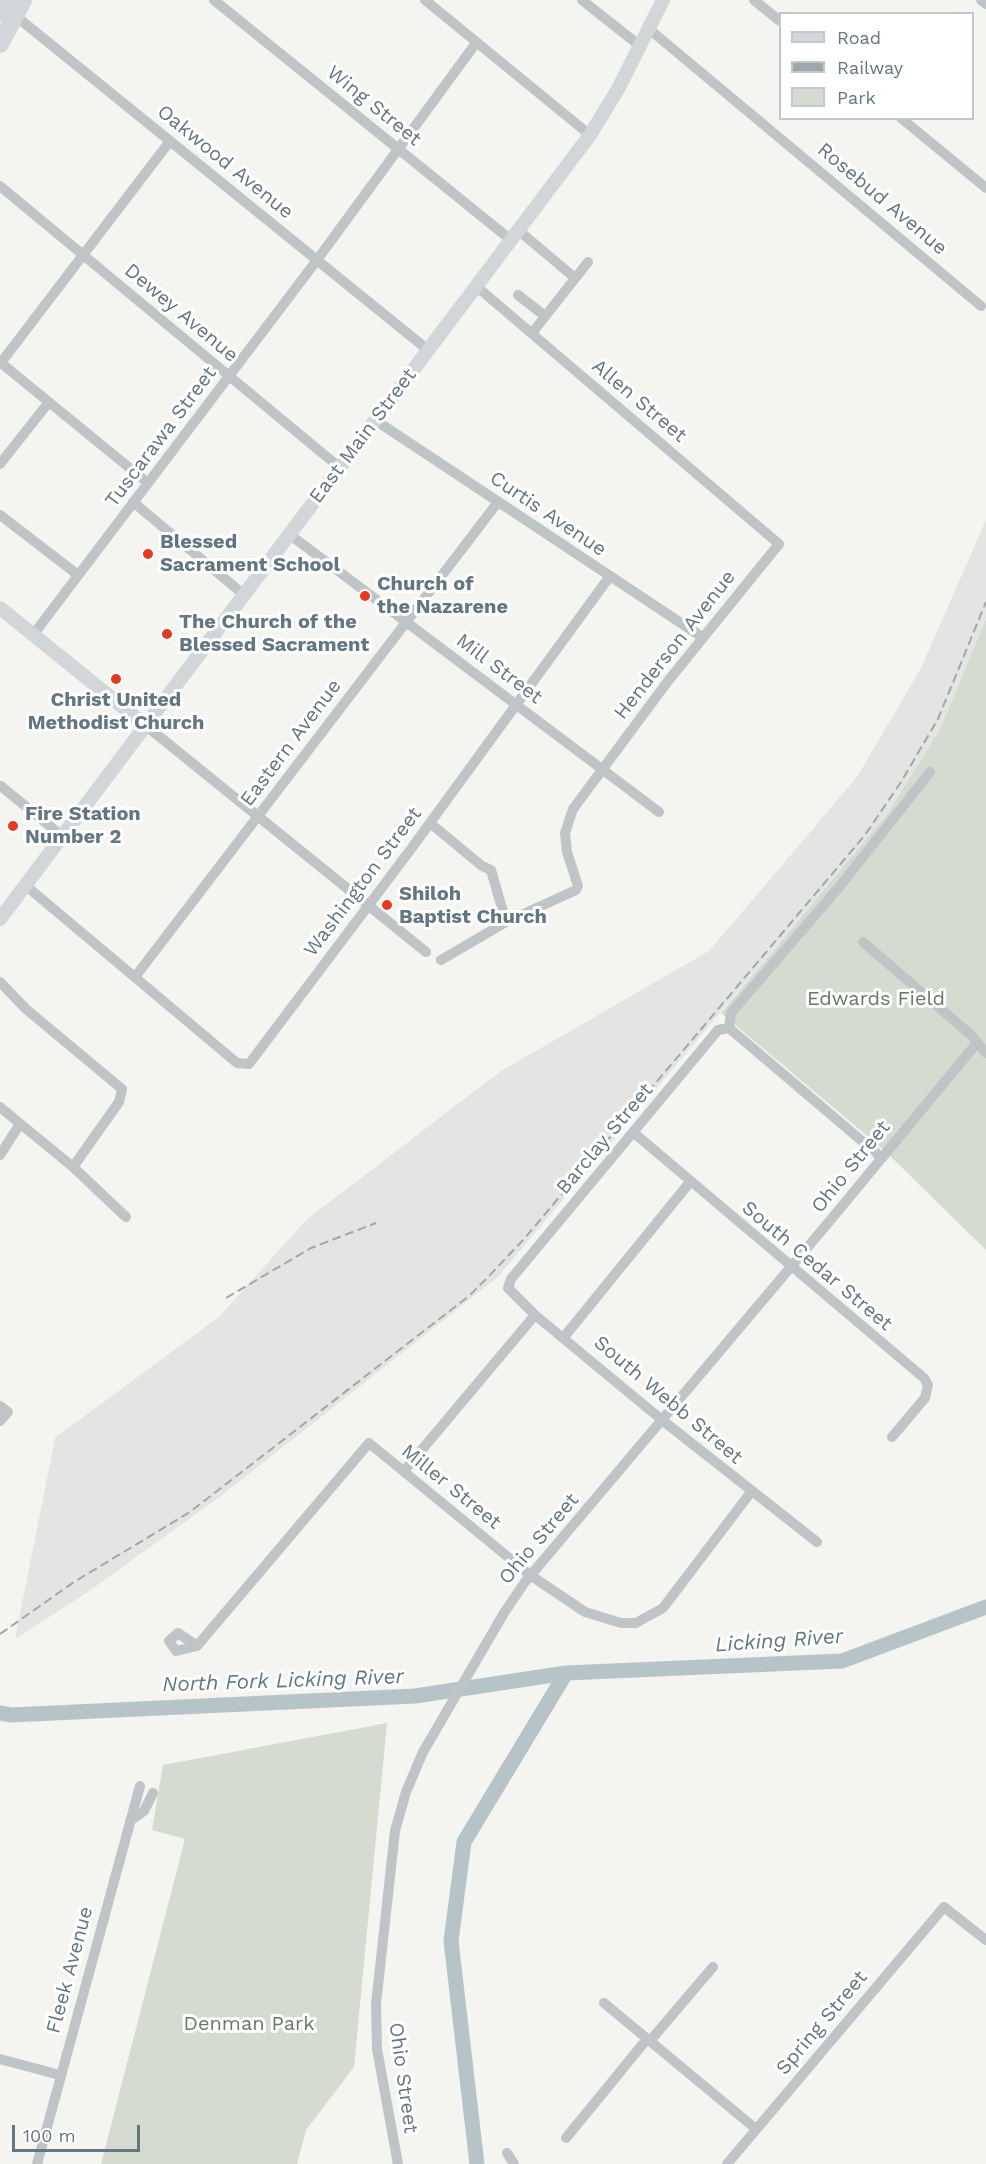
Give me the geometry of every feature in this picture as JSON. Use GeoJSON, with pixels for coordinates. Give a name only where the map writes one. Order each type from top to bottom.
{"type":"FeatureCollection","features":[{"type":"Feature","properties":{"kind":"highway"},"geometry":{"type":"LineString","coordinates":[[0,13],[7,0]]}},
{"type":"Feature","properties":{"kind":"highway"},"geometry":{"type":"LineString","coordinates":[[0,44],[23,0]]}},
{"type":"Feature","properties":{"kind":"main road","name":"East Main Street"},"geometry":{"type":"LineString","coordinates":[[0,919],[590,135],[663,0]]}},
{"type":"Feature","properties":{"kind":"main road"},"geometry":{"type":"LineString","coordinates":[[0,608],[145,725]]}},
{"type":"Feature","properties":{"kind":"street","name":"Wing Street"},"geometry":{"type":"LineString","coordinates":[[214,0],[398,149],[576,278]]}},
{"type":"Feature","properties":{"kind":"street"},"geometry":{"type":"LineString","coordinates":[[425,0],[590,135]]}},
{"type":"Feature","properties":{"kind":"street"},"geometry":{"type":"LineString","coordinates":[[582,0],[640,46]]}},
{"type":"Feature","properties":{"kind":"street"},"geometry":{"type":"LineString","coordinates":[[754,0],[779,20]]}},
{"type":"Feature","properties":{"kind":"street"},"geometry":{"type":"LineString","coordinates":[[981,0],[986,4]]}},
{"type":"Feature","properties":{"kind":"street","name":"Oakwood Avenue"},"geometry":{"type":"LineString","coordinates":[[0,3],[428,350]]}},
{"type":"Feature","properties":{"kind":"street","name":"Rosebud Avenue"},"geometry":{"type":"LineString","coordinates":[[649,29],[981,306]]}},
{"type":"Feature","properties":{"kind":"street","name":"Tuscarawa Street"},"geometry":{"type":"LineString","coordinates":[[33,635],[317,260],[476,43]]}},
{"type":"Feature","properties":{"kind":"street"},"geometry":{"type":"LineString","coordinates":[[903,120],[986,188]]}},
{"type":"Feature","properties":{"kind":"street"},"geometry":{"type":"LineString","coordinates":[[148,483],[0,363],[170,141]]}},
{"type":"Feature","properties":{"kind":"street","name":"Dewey Avenue"},"geometry":{"type":"LineString","coordinates":[[0,186],[339,467]]}},
{"type":"Feature","properties":{"kind":"street"},"geometry":{"type":"LineString","coordinates":[[532,333],[588,262]]}},
{"type":"Feature","properties":{"kind":"street","name":"Allen Street"},"geometry":{"type":"LineString","coordinates":[[476,286],[778,544]]}},
{"type":"Feature","properties":{"kind":"street"},"geometry":{"type":"LineString","coordinates":[[518,295],[545,316]]}},
{"type":"Feature","properties":{"kind":"street"},"geometry":{"type":"LineString","coordinates":[[0,464],[49,402]]}},
{"type":"Feature","properties":{"kind":"street","name":"Curtis Avenue"},"geometry":{"type":"LineString","coordinates":[[375,420],[702,638]]}},
{"type":"Feature","properties":{"kind":"street"},"geometry":{"type":"LineString","coordinates":[[133,502],[243,594]]}},
{"type":"Feature","properties":{"kind":"street","name":"Eastern Avenue"},"geometry":{"type":"LineString","coordinates":[[135,977],[498,502]]}},
{"type":"Feature","properties":{"kind":"street"},"geometry":{"type":"LineString","coordinates":[[0,515],[78,575]]}},
{"type":"Feature","properties":{"kind":"street","name":"Mill Street"},"geometry":{"type":"LineString","coordinates":[[289,534],[659,812]]}},
{"type":"Feature","properties":{"kind":"street","name":"Henderson Avenue"},"geometry":{"type":"LineString","coordinates":[[506,921],[574,891],[578,886],[567,852],[565,833],[573,809],[702,638],[778,544]]}},
{"type":"Feature","properties":{"kind":"street","name":"Washington Street"},"geometry":{"type":"LineString","coordinates":[[135,977],[232,1058],[242,1065],[252,1062],[610,576]]}},
{"type":"Feature","properties":{"kind":"street"},"geometry":{"type":"LineString","coordinates":[[145,725],[426,952]]}},
{"type":"Feature","properties":{"kind":"street"},"geometry":{"type":"LineString","coordinates":[[882,1158],[729,1028],[731,1013],[827,902],[930,772]]}},
{"type":"Feature","properties":{"kind":"street"},"geometry":{"type":"LineString","coordinates":[[2,786],[62,836]]}},
{"type":"Feature","properties":{"kind":"street"},"geometry":{"type":"LineString","coordinates":[[430,823],[482,866],[491,870],[506,921],[441,960]]}},
{"type":"Feature","properties":{"kind":"street"},"geometry":{"type":"LineString","coordinates":[[25,885],[135,977]]}},
{"type":"Feature","properties":{"kind":"street"},"geometry":{"type":"LineString","coordinates":[[863,942],[971,1035],[976,1044],[986,1053]]}},
{"type":"Feature","properties":{"kind":"street"},"geometry":{"type":"LineString","coordinates":[[0,982],[26,1009],[120,1087],[123,1095],[119,1102],[73,1167]]}},
{"type":"Feature","properties":{"kind":"street","name":"Barclay Street"},"geometry":{"type":"LineString","coordinates":[[511,1279],[718,1030],[729,1028]]}},
{"type":"Feature","properties":{"kind":"street","name":"Ohio Street"},"geometry":{"type":"LineString","coordinates":[[398,2164],[375,2027],[383,1925],[392,1850],[400,1810],[414,1772],[437,1727],[495,1628],[530,1575],[976,1044]]}},
{"type":"Feature","properties":{"kind":"street"},"geometry":{"type":"LineString","coordinates":[[0,1107],[73,1167],[126,1217]]}},
{"type":"Feature","properties":{"kind":"street"},"geometry":{"type":"LineString","coordinates":[[0,1155],[20,1124]]}},
{"type":"Feature","properties":{"kind":"street","name":"South Cedar Street"},"geometry":{"type":"LineString","coordinates":[[634,1133],[924,1378],[928,1385],[925,1398],[892,1437]]}},
{"type":"Feature","properties":{"kind":"street"},"geometry":{"type":"LineString","coordinates":[[564,1337],[690,1182]]}},
{"type":"Feature","properties":{"kind":"street","name":"South Webb Street"},"geometry":{"type":"LineString","coordinates":[[511,1279],[508,1288],[511,1294],[662,1420],[817,1542]]}},
{"type":"Feature","properties":{"kind":"street"},"geometry":{"type":"LineString","coordinates":[[404,1471],[536,1315]]}},
{"type":"Feature","properties":{"kind":"street"},"geometry":{"type":"LineString","coordinates":[[0,1421],[4,1409]]}},
{"type":"Feature","properties":{"kind":"street","name":"Miller Street"},"geometry":{"type":"LineString","coordinates":[[197,1646],[369,1443],[530,1575],[585,1612],[621,1623],[636,1623],[663,1608],[752,1492]]}},
{"type":"Feature","properties":{"kind":"street","name":"Fleek Avenue"},"geometry":{"type":"LineString","coordinates":[[37,2164],[140,1786]]}},
{"type":"Feature","properties":{"kind":"street"},"geometry":{"type":"LineString","coordinates":[[130,1821],[144,1811],[153,1793]]}},
{"type":"Feature","properties":{"kind":"street","name":"Spring Street"},"geometry":{"type":"LineString","coordinates":[[727,2164],[944,1907],[986,1940]]}},
{"type":"Feature","properties":{"kind":"street"},"geometry":{"type":"LineString","coordinates":[[566,2138],[713,1967]]}},
{"type":"Feature","properties":{"kind":"street"},"geometry":{"type":"LineString","coordinates":[[604,2003],[756,2129]]}},
{"type":"Feature","properties":{"kind":"street"},"geometry":{"type":"LineString","coordinates":[[0,2059],[60,2075]]}},
{"type":"Feature","properties":{"kind":"street"},"geometry":{"type":"LineString","coordinates":[[507,2152],[514,2164]]}},
{"type":"Feature","properties":{"kind":"shaded area"},"geometry":{"type":"Polygon","coordinates":[[[986,520],[986,619],[940,729],[888,813],[497,1278],[221,1496],[85,1594],[15,1639],[55,1438],[220,1316],[306,1220],[501,1071],[709,951],[857,777],[921,668],[986,520]]]}},
{"type":"Feature","properties":{"kind":"green space","name":"Edwards Field"},"geometry":{"type":"Polygon","coordinates":[[[986,619],[986,1250],[885,1151],[721,1013],[888,813],[940,729],[986,619]]]}},
{"type":"Feature","properties":{"kind":"green space","name":"Denman Park"},"geometry":{"type":"Polygon","coordinates":[[[387,1723],[354,2067],[306,2130],[297,2164],[101,2164],[185,1839],[152,1830],[163,1765],[387,1723]]]}},
{"type":"Feature","properties":{"kind":"waterway","name":"North Fork Licking River"},"geometry":{"type":"LineString","coordinates":[[0,1713],[11,1715],[415,1696],[566,1673],[842,1661],[986,1607]]}},
{"type":"Feature","properties":{"kind":"waterway"},"geometry":{"type":"LineString","coordinates":[[477,2164],[451,1941],[464,1842],[566,1673]]}},
{"type":"Feature","properties":{"kind":"railway"},"geometry":{"type":"LineString","coordinates":[[0,1634],[74,1582],[190,1512],[469,1296],[489,1276],[524,1239],[865,835],[901,782],[938,719],[986,602]]}},
{"type":"Feature","properties":{"kind":"railway"},"geometry":{"type":"LineString","coordinates":[[226,1298],[311,1248],[376,1223]]}},
{"type":"Feature","properties":{"kind":"place","name":"Blessed Sacrament School"},"geometry":{"type":"Point","coordinates":[148,554]}},
{"type":"Feature","properties":{"kind":"place","name":"Church of the Nazarene"},"geometry":{"type":"Point","coordinates":[365,596]}},
{"type":"Feature","properties":{"kind":"place","name":"The Church of the Blessed Sacrament"},"geometry":{"type":"Point","coordinates":[167,634]}},
{"type":"Feature","properties":{"kind":"place","name":"Christ United Methodist Church"},"geometry":{"type":"Point","coordinates":[116,679]}},
{"type":"Feature","properties":{"kind":"place","name":"Fire Station Number 2"},"geometry":{"type":"Point","coordinates":[13,826]}},
{"type":"Feature","properties":{"kind":"place","name":"Shiloh Baptist Church"},"geometry":{"type":"Point","coordinates":[387,905]}},
{"type":"Feature","properties":{"kind":"water label","name":"Licking River"},"geometry":{"type":"Point","coordinates":[779,1641]}}]}
